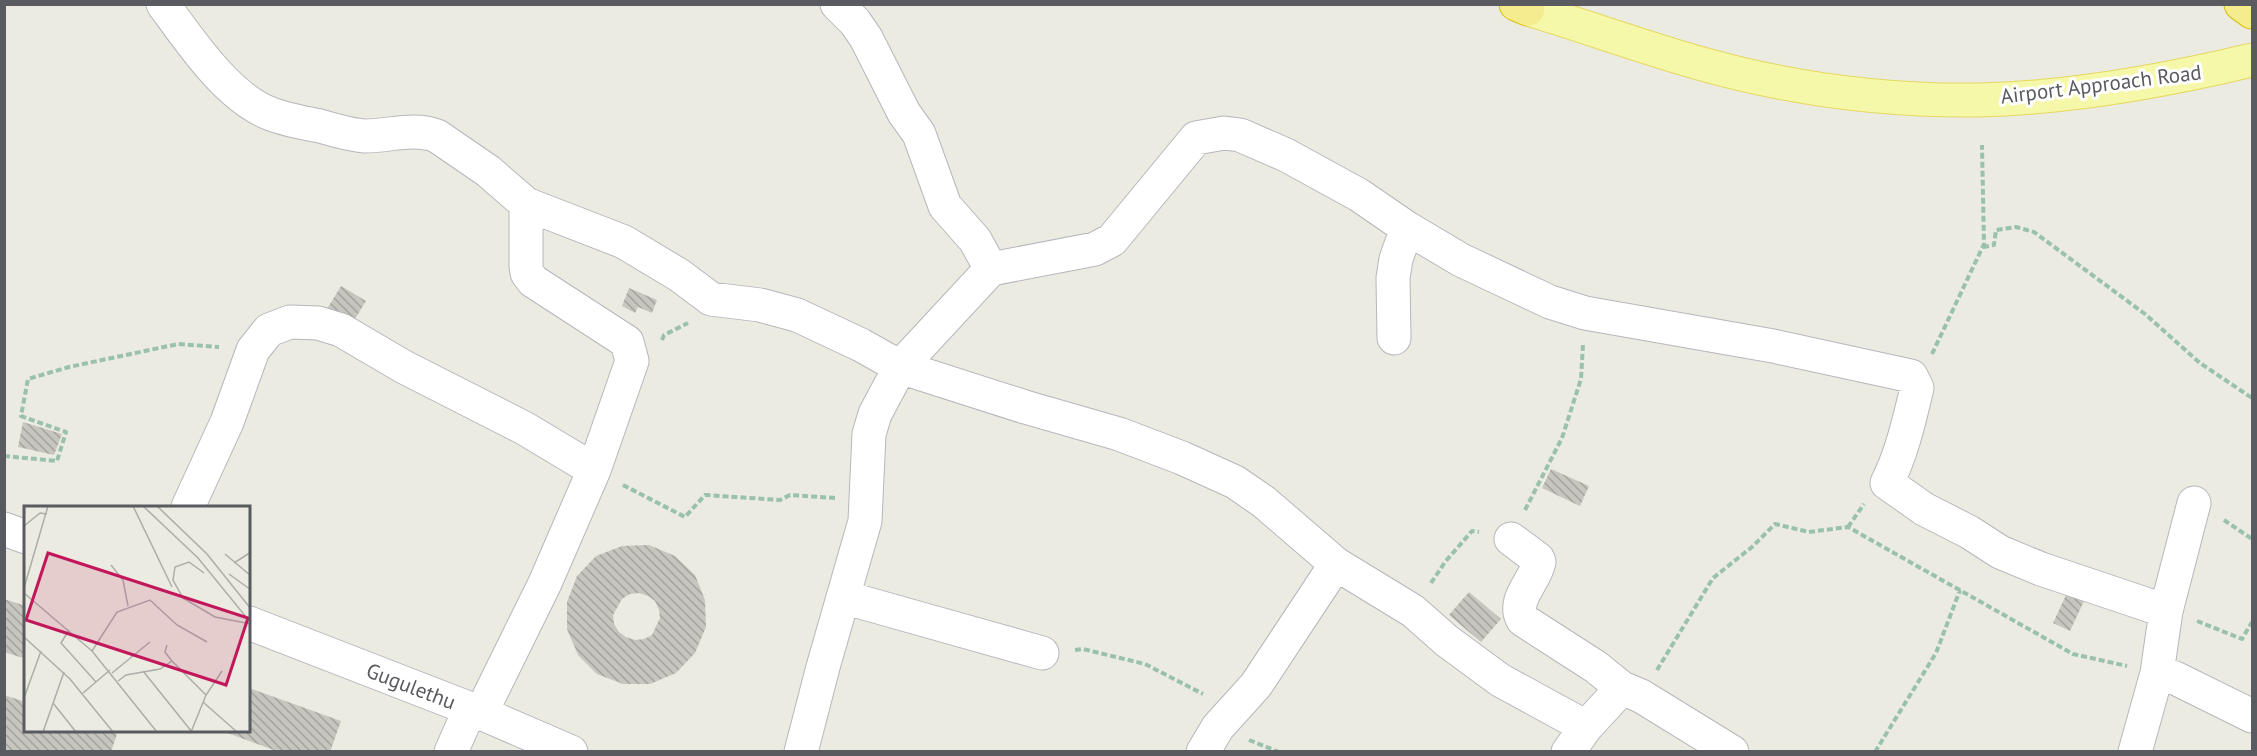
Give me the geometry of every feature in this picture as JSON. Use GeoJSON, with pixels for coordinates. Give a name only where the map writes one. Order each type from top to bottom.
{"type":"FeatureCollection","features":[{"type":"Feature","properties":{"kind":"highway"},"geometry":{"type":"LineString","coordinates":[[2241,4],[2253,12]]}},
{"type":"Feature","properties":{"kind":"main road","name":"Airport Approach Road"},"geometry":{"type":"LineString","coordinates":[[1522,6],[1704,64],[1765,79],[1857,93],[1909,98],[1980,100],[2096,89],[2207,71],[2253,60]]}},
{"type":"Feature","properties":{"kind":"street"},"geometry":{"type":"LineString","coordinates":[[163,4],[229,85],[247,100],[270,113],[363,136],[419,132],[437,136],[488,171],[526,204],[624,242],[679,274],[711,299],[760,305],[797,315],[861,345],[900,367],[1119,434],[1193,462],[1235,482],[1264,502],[1336,564],[1413,611],[1447,641],[1577,739],[1631,692]]}},
{"type":"Feature","properties":{"kind":"street"},"geometry":{"type":"LineString","coordinates":[[837,4],[855,22],[866,38],[904,113],[919,134],[945,206],[975,240],[991,269]]}},
{"type":"Feature","properties":{"kind":"street"},"geometry":{"type":"LineString","coordinates":[[801,752],[865,520],[869,434],[875,414],[900,367],[991,269],[1095,249],[1112,240],[1196,138],[1207,134],[1240,135],[1286,155],[1359,195],[1407,228],[1461,260],[1550,302],[1585,313],[1773,346],[1908,374],[1917,384],[1903,444],[1887,483],[1924,508],[2000,552],[2164,618]]}},
{"type":"Feature","properties":{"kind":"street"},"geometry":{"type":"LineString","coordinates":[[451,752],[545,583],[594,470],[632,361],[627,342],[533,281],[527,273],[526,204]]}},
{"type":"Feature","properties":{"kind":"street"},"geometry":{"type":"LineString","coordinates":[[1394,338],[1393,278],[1396,259],[1407,228]]}},
{"type":"Feature","properties":{"kind":"street"},"geometry":{"type":"LineString","coordinates":[[188,506],[227,422],[253,350],[269,330],[290,322],[318,323],[341,330],[404,367],[524,428],[594,470]]}},
{"type":"Feature","properties":{"kind":"street"},"geometry":{"type":"LineString","coordinates":[[2135,752],[2157,673],[2164,618],[2194,503]]}},
{"type":"Feature","properties":{"kind":"street"},"geometry":{"type":"LineString","coordinates":[[4,530],[24,536]]}},
{"type":"Feature","properties":{"kind":"street"},"geometry":{"type":"LineString","coordinates":[[1511,539],[1539,562],[1519,605],[1519,614],[1523,620],[1631,692],[1732,752]]}},
{"type":"Feature","properties":{"kind":"street"},"geometry":{"type":"LineString","coordinates":[[1203,752],[1218,727],[1256,685],[1336,564]]}},
{"type":"Feature","properties":{"kind":"street"},"geometry":{"type":"LineString","coordinates":[[843,597],[1042,653]]}},
{"type":"Feature","properties":{"kind":"street","name":"Gugulethu"},"geometry":{"type":"LineString","coordinates":[[250,623],[475,711],[571,752]]}},
{"type":"Feature","properties":{"kind":"street"},"geometry":{"type":"LineString","coordinates":[[2157,673],[2175,678],[2253,716]]}},
{"type":"Feature","properties":{"kind":"path"},"geometry":{"type":"LineString","coordinates":[[1917,384],[1958,303],[1984,244],[1982,145]]}},
{"type":"Feature","properties":{"kind":"path"},"geometry":{"type":"LineString","coordinates":[[1983,247],[1994,245],[1996,230],[2016,227],[2034,232],[2145,315],[2200,363],[2253,398]]}},
{"type":"Feature","properties":{"kind":"path"},"geometry":{"type":"LineString","coordinates":[[632,361],[655,354],[664,335],[699,317],[711,299]]}},
{"type":"Feature","properties":{"kind":"path"},"geometry":{"type":"LineString","coordinates":[[1413,611],[1445,562],[1472,531],[1504,534],[1511,539],[1562,438],[1581,379],[1585,313]]}},
{"type":"Feature","properties":{"kind":"path"},"geometry":{"type":"LineString","coordinates":[[4,456],[57,461],[66,432],[21,416],[28,379],[178,344],[253,350]]}},
{"type":"Feature","properties":{"kind":"path"},"geometry":{"type":"LineString","coordinates":[[594,470],[685,517],[705,495],[780,500],[790,495],[866,501]]}},
{"type":"Feature","properties":{"kind":"path"},"geometry":{"type":"LineString","coordinates":[[1631,692],[1713,578],[1752,548],[1775,524],[1809,532],[1848,526],[2073,654],[2157,673]]}},
{"type":"Feature","properties":{"kind":"path"},"geometry":{"type":"LineString","coordinates":[[1875,752],[1936,653],[1960,590]]}},
{"type":"Feature","properties":{"kind":"path"},"geometry":{"type":"LineString","coordinates":[[2164,618],[2242,639],[2253,622]]}},
{"type":"Feature","properties":{"kind":"path"},"geometry":{"type":"LineString","coordinates":[[1042,653],[1083,649],[1145,664],[1233,709]]}},
{"type":"Feature","properties":{"kind":"building"},"geometry":{"type":"Polygon","coordinates":[[[341,286],[366,301],[352,324],[327,309],[341,286]]]}},
{"type":"Feature","properties":{"kind":"building"},"geometry":{"type":"Polygon","coordinates":[[[629,288],[657,300],[652,313],[638,307],[635,313],[622,306],[629,288]]]}},
{"type":"Feature","properties":{"kind":"building"},"geometry":{"type":"Polygon","coordinates":[[[23,422],[62,434],[54,455],[18,447],[23,422]]]}},
{"type":"Feature","properties":{"kind":"building"},"geometry":{"type":"Polygon","coordinates":[[[1551,469],[1589,486],[1580,506],[1542,488],[1551,469]]]}},
{"type":"Feature","properties":{"kind":"building"},"geometry":{"type":"Polygon","coordinates":[[[649,545],[675,556],[695,575],[705,600],[706,627],[695,653],[676,673],[650,684],[623,684],[597,674],[578,655],[567,629],[567,602],[577,576],[596,556],[622,546],[649,545]],[[639,593],[630,594],[622,599],[613,615],[614,624],[626,637],[635,640],[652,635],[660,618],[655,601],[639,593]]]}},
{"type":"Feature","properties":{"kind":"building"},"geometry":{"type":"Polygon","coordinates":[[[1469,592],[1501,619],[1481,642],[1449,615],[1469,592]]]}},
{"type":"Feature","properties":{"kind":"building"},"geometry":{"type":"Polygon","coordinates":[[[2067,593],[2084,601],[2070,631],[2053,623],[2067,593]]]}},
{"type":"Feature","properties":{"kind":"building"},"geometry":{"type":"Polygon","coordinates":[[[4,599],[24,605],[24,658],[4,652],[4,599]]]}},
{"type":"Feature","properties":{"kind":"building"},"geometry":{"type":"Polygon","coordinates":[[[250,688],[341,721],[330,752],[279,752],[225,732],[250,732],[250,688]]]}},
{"type":"Feature","properties":{"kind":"building"},"geometry":{"type":"Polygon","coordinates":[[[4,695],[24,701],[24,732],[112,732],[117,734],[111,752],[11,752],[4,749],[4,695]]]}}]}
